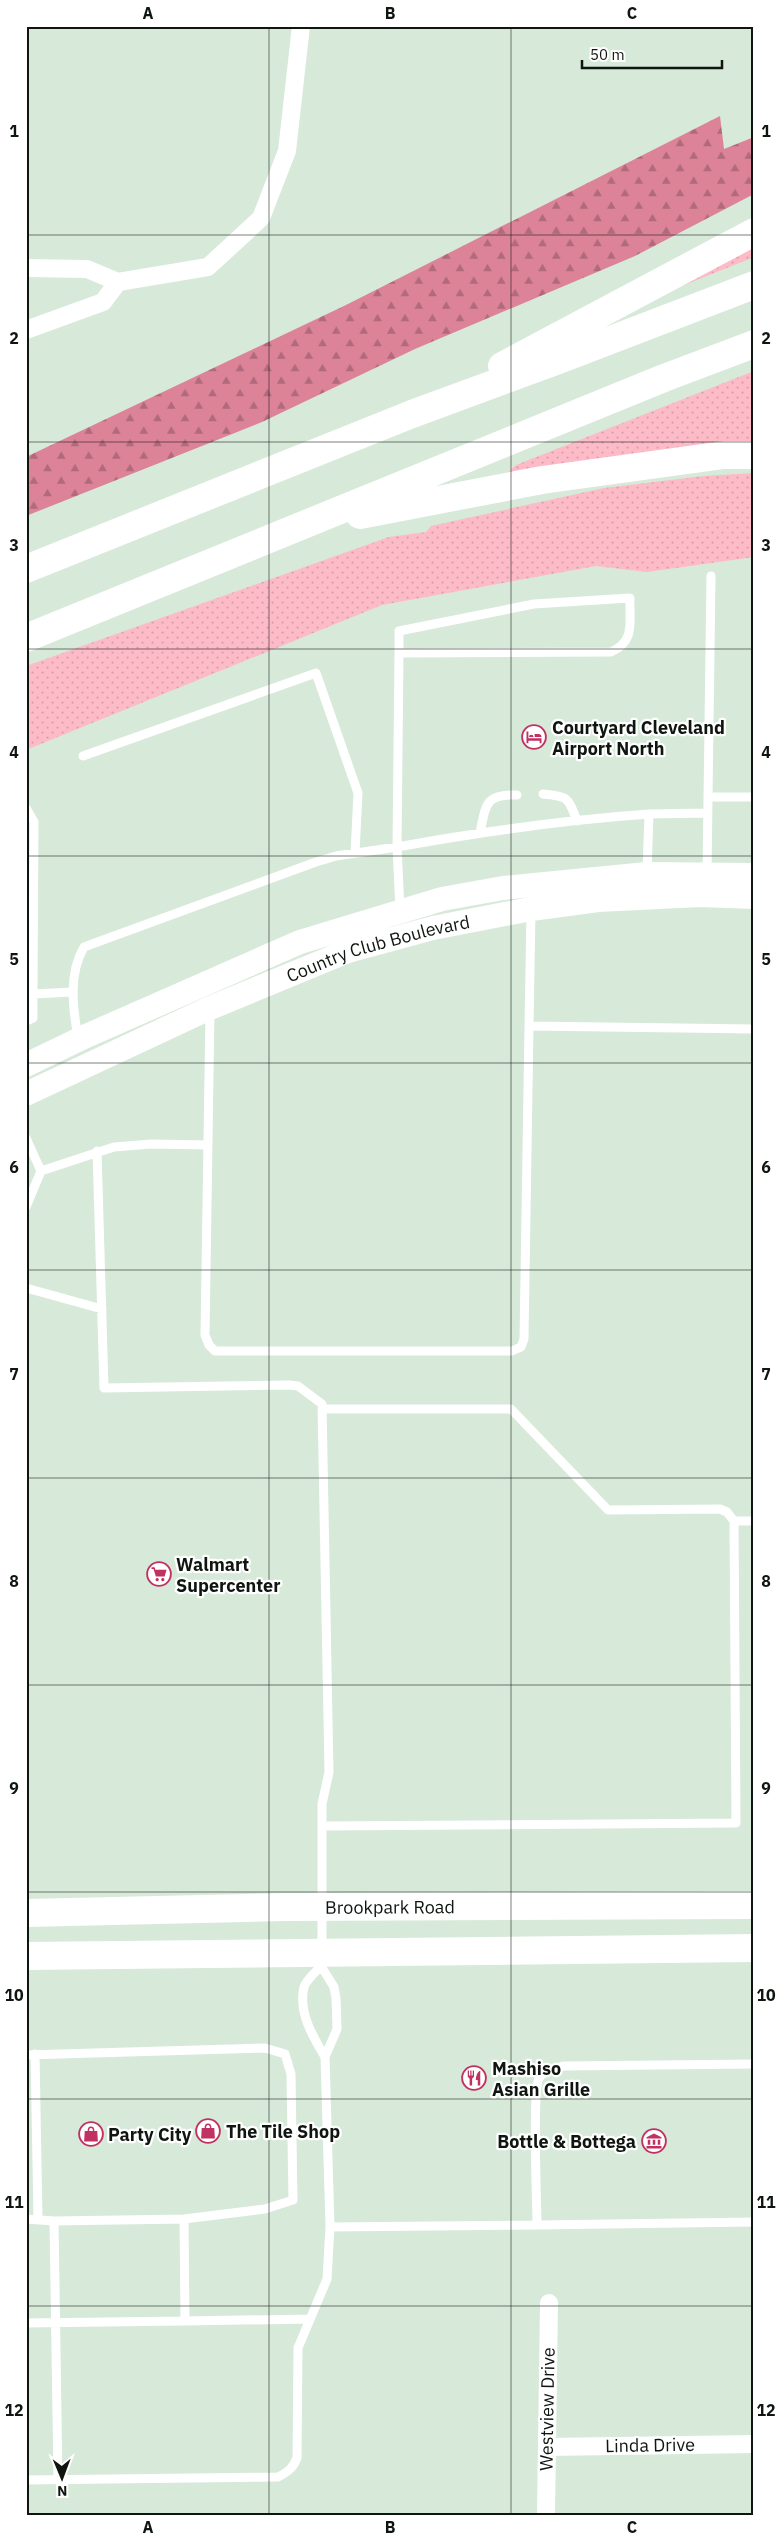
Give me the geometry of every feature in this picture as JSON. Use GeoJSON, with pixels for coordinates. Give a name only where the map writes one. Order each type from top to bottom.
{"type":"FeatureCollection","features":[{"type":"Feature","properties":{"kind":"main road"},"geometry":{"type":"LineString","coordinates":[[412,414],[754,232]]}},
{"type":"Feature","properties":{"kind":"main road"},"geometry":{"type":"LineString","coordinates":[[26,569],[412,414],[561,360],[754,284]]}},
{"type":"Feature","properties":{"kind":"main road"},"geometry":{"type":"LineString","coordinates":[[26,638],[664,378],[754,344]]}},
{"type":"Feature","properties":{"kind":"main road"},"geometry":{"type":"LineString","coordinates":[[303,526],[542,480],[724,455],[754,455]]}},
{"type":"Feature","properties":{"kind":"main road","name":"Brookpark Road"},"geometry":{"type":"LineString","coordinates":[[26,1913],[324,1907],[754,1905]]}},
{"type":"Feature","properties":{"kind":"main road"},"geometry":{"type":"LineString","coordinates":[[26,1956],[322,1959],[754,1948]]}},
{"type":"Feature","properties":{"kind":"street"},"geometry":{"type":"LineString","coordinates":[[26,268],[87,269],[118,282],[208,267],[261,218],[288,151],[301,26]]}},
{"type":"Feature","properties":{"kind":"street"},"geometry":{"type":"LineString","coordinates":[[26,330],[103,302],[118,282]]}},
{"type":"Feature","properties":{"kind":"street","name":"Country Club Boulevard"},"geometry":{"type":"LineString","coordinates":[[26,1094],[210,1008],[348,951],[433,928],[531,909],[598,900],[647,886],[707,874],[754,874]]}},
{"type":"Feature","properties":{"kind":"street","name":"Country Club Boulevard"},"geometry":{"type":"LineString","coordinates":[[26,1065],[300,942],[400,910],[442,899],[503,888],[647,886],[754,897]]}},
{"type":"Feature","properties":{"kind":"street","name":"Westview Drive"},"geometry":{"type":"LineString","coordinates":[[546,2515],[549,2302]]}},
{"type":"Feature","properties":{"kind":"street","name":"Linda Drive"},"geometry":{"type":"LineString","coordinates":[[547,2447],[754,2444]]}},
{"type":"Feature","properties":{"kind":"lane"},"geometry":{"type":"LineString","coordinates":[[707,874],[711,576]]}},
{"type":"Feature","properties":{"kind":"lane"},"geometry":{"type":"LineString","coordinates":[[399,653],[611,652],[625,644],[629,636],[630,598],[534,604],[399,630],[397,847],[400,910]]}},
{"type":"Feature","properties":{"kind":"lane"},"geometry":{"type":"LineString","coordinates":[[83,756],[316,673],[358,793],[355,853]]}},
{"type":"Feature","properties":{"kind":"lane"},"geometry":{"type":"LineString","coordinates":[[543,794],[562,795],[567,798],[577,821]]}},
{"type":"Feature","properties":{"kind":"lane"},"geometry":{"type":"LineString","coordinates":[[480,833],[489,800],[495,796],[517,795]]}},
{"type":"Feature","properties":{"kind":"lane"},"geometry":{"type":"LineString","coordinates":[[708,797],[754,797]]}},
{"type":"Feature","properties":{"kind":"lane"},"geometry":{"type":"LineString","coordinates":[[26,808],[34,822],[29,901],[33,994],[32,1018],[26,1021]]}},
{"type":"Feature","properties":{"kind":"lane"},"geometry":{"type":"LineString","coordinates":[[79,1040],[73,1009],[73,992],[79,955],[84,946],[316,862],[355,853],[480,833],[649,814],[708,813]]}},
{"type":"Feature","properties":{"kind":"lane"},"geometry":{"type":"LineString","coordinates":[[647,886],[649,814]]}},
{"type":"Feature","properties":{"kind":"lane"},"geometry":{"type":"LineString","coordinates":[[210,1008],[205,1335],[209,1346],[215,1351],[512,1351],[521,1347],[524,1339],[531,909]]}},
{"type":"Feature","properties":{"kind":"lane"},"geometry":{"type":"LineString","coordinates":[[33,994],[73,992]]}},
{"type":"Feature","properties":{"kind":"lane"},"geometry":{"type":"LineString","coordinates":[[529,1026],[754,1029]]}},
{"type":"Feature","properties":{"kind":"lane"},"geometry":{"type":"LineString","coordinates":[[26,1138],[41,1171],[26,1207]]}},
{"type":"Feature","properties":{"kind":"lane"},"geometry":{"type":"LineString","coordinates":[[41,1171],[97,1151],[114,1147],[151,1144],[208,1145]]}},
{"type":"Feature","properties":{"kind":"lane"},"geometry":{"type":"LineString","coordinates":[[26,2480],[278,2478],[288,2472],[294,2466],[297,2458],[298,2348],[327,2279],[330,2227],[325,2057],[337,2029],[334,1987],[322,1959],[324,1907],[322,1804],[329,1772],[322,1404],[298,1386],[289,1385],[104,1388],[97,1151]]}},
{"type":"Feature","properties":{"kind":"lane"},"geometry":{"type":"LineString","coordinates":[[26,1288],[102,1309]]}},
{"type":"Feature","properties":{"kind":"lane"},"geometry":{"type":"LineString","coordinates":[[322,1409],[511,1409],[608,1510],[720,1509],[727,1512],[734,1521],[736,1823],[323,1826]]}},
{"type":"Feature","properties":{"kind":"lane"},"geometry":{"type":"LineString","coordinates":[[734,1521],[754,1521]]}},
{"type":"Feature","properties":{"kind":"lane"},"geometry":{"type":"LineString","coordinates":[[322,1959],[304,1985],[303,2001],[309,2030],[325,2057]]}},
{"type":"Feature","properties":{"kind":"lane"},"geometry":{"type":"LineString","coordinates":[[26,2219],[54,2221],[184,2219],[265,2209],[293,2200],[291,2074],[285,2054],[265,2048],[31,2055],[38,2219]]}},
{"type":"Feature","properties":{"kind":"lane"},"geometry":{"type":"LineString","coordinates":[[537,2225],[536,2105],[538,2080],[542,2075],[563,2066],[754,2064]]}},
{"type":"Feature","properties":{"kind":"lane"},"geometry":{"type":"LineString","coordinates":[[184,2219],[185,2321]]}},
{"type":"Feature","properties":{"kind":"lane"},"geometry":{"type":"LineString","coordinates":[[54,2221],[58,2480]]}},
{"type":"Feature","properties":{"kind":"lane"},"geometry":{"type":"LineString","coordinates":[[330,2227],[754,2222]]}},
{"type":"Feature","properties":{"kind":"lane"},"geometry":{"type":"LineString","coordinates":[[26,2323],[310,2318]]}},
{"type":"Feature","properties":{"kind":"shaded area"},"geometry":{"type":"Polygon","coordinates":[[[754,245],[754,257],[667,292],[754,245]]]}},
{"type":"Feature","properties":{"kind":"shaded area"},"geometry":{"type":"Polygon","coordinates":[[[754,371],[754,442],[503,477],[516,465],[754,371]]]}},
{"type":"Feature","properties":{"kind":"shaded area"},"geometry":{"type":"Polygon","coordinates":[[[754,473],[754,557],[647,572],[596,566],[382,605],[26,750],[26,666],[389,537],[426,532],[431,526],[604,488],[704,476],[754,473]]]}},
{"type":"Feature","properties":{"kind":"green space"},"geometry":{"type":"Polygon","coordinates":[[[720,116],[724,149],[754,137],[754,194],[635,256],[415,349],[262,422],[26,516],[26,457],[346,305],[720,116]]]}},
{"type":"Feature","properties":{"kind":"place","name":"Courtyard Cleveland Airport North"},"geometry":{"type":"Point","coordinates":[534,737]}},
{"type":"Feature","properties":{"kind":"place","name":"Walmart Supercenter"},"geometry":{"type":"Point","coordinates":[159,1574]}},
{"type":"Feature","properties":{"kind":"place","name":"Mashiso Asian Grille"},"geometry":{"type":"Point","coordinates":[474,2078]}},
{"type":"Feature","properties":{"kind":"place","name":"The Tile Shop"},"geometry":{"type":"Point","coordinates":[208,2131]}},
{"type":"Feature","properties":{"kind":"place","name":"Party City"},"geometry":{"type":"Point","coordinates":[91,2134]}},
{"type":"Feature","properties":{"kind":"place","name":"Bottle & Bottega"},"geometry":{"type":"Point","coordinates":[654,2141]}}]}
